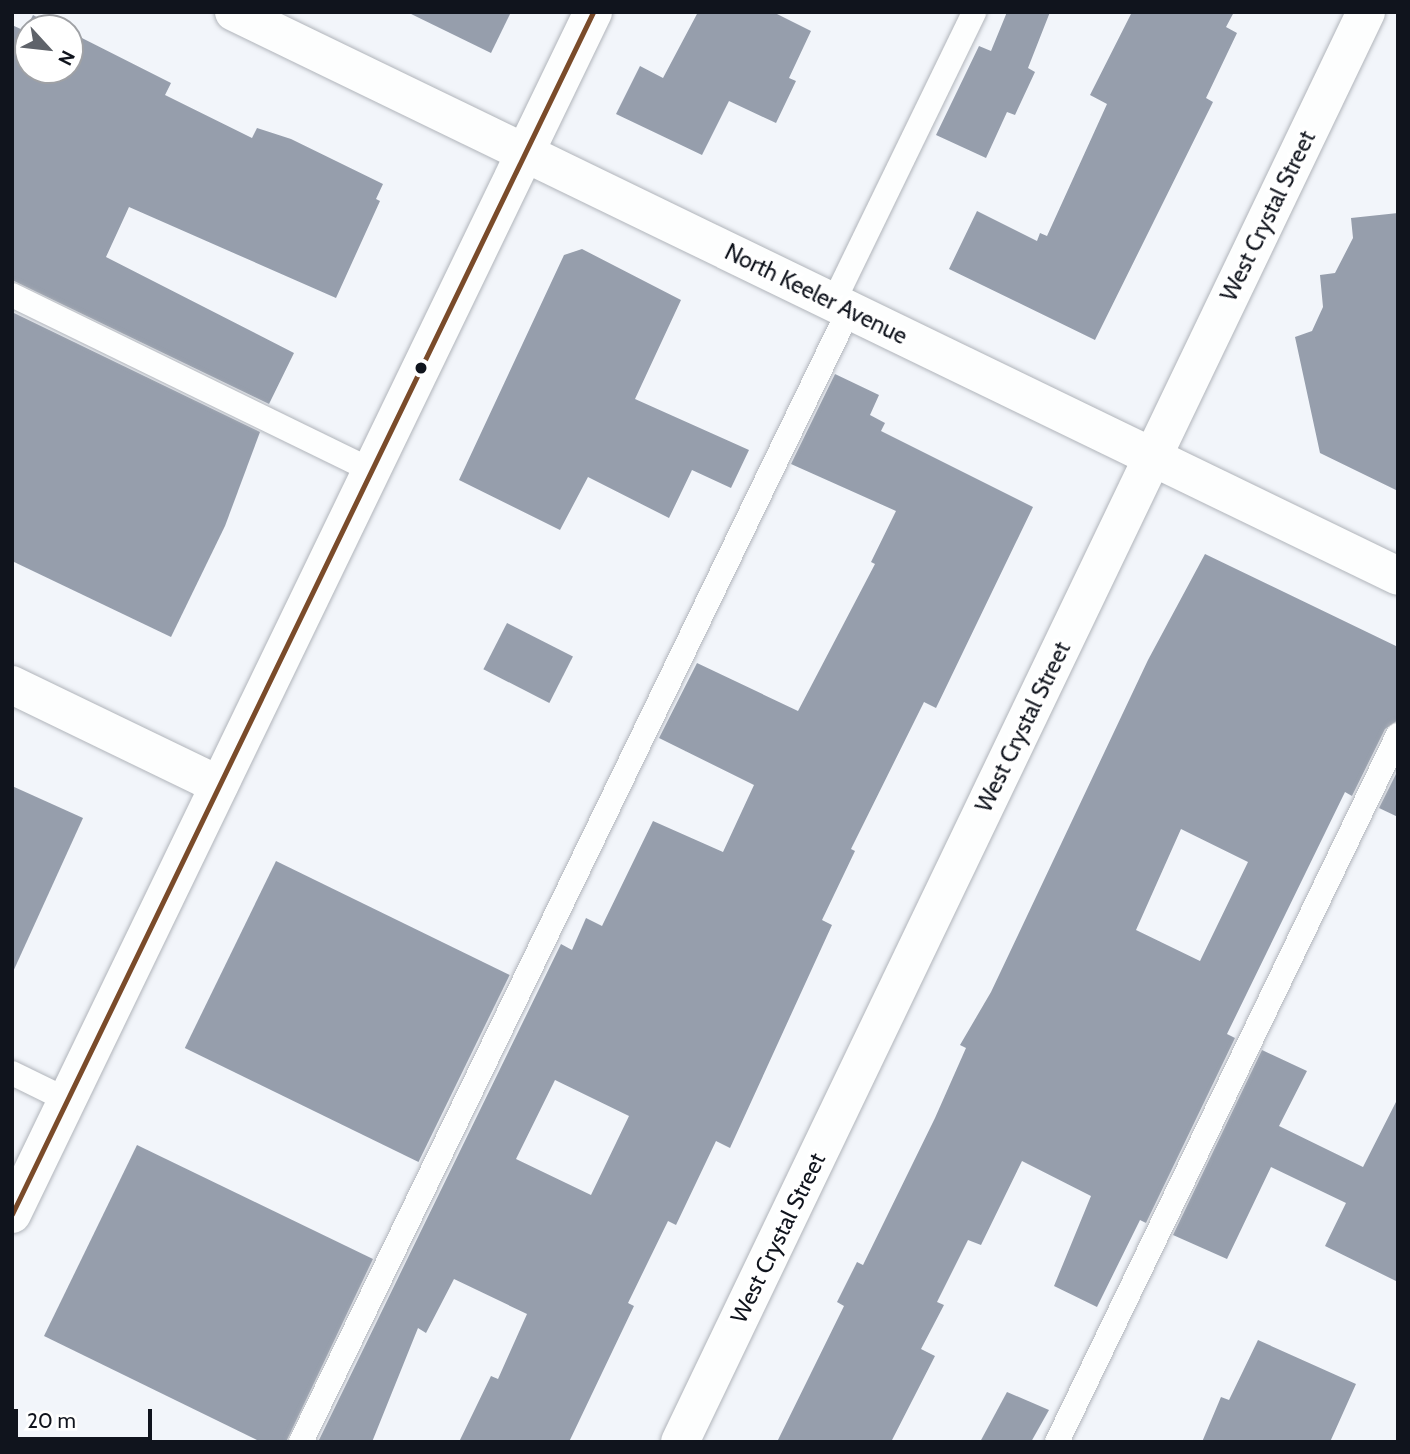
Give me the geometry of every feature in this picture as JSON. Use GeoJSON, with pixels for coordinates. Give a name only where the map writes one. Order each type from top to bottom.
{"type":"FeatureCollection","features":[{"type":"Feature","properties":{"kind":"street","name":"North Keeler Avenue"},"geometry":{"type":"LineString","coordinates":[[234,12],[1398,576]]}},
{"type":"Feature","properties":{"kind":"street"},"geometry":{"type":"LineString","coordinates":[[12,1214],[593,12]]}},
{"type":"Feature","properties":{"kind":"street","name":"West Crystal Street"},"geometry":{"type":"LineString","coordinates":[[680,1442],[1366,12]]}},
{"type":"Feature","properties":{"kind":"street"},"geometry":{"type":"LineString","coordinates":[[12,685],[219,785]]}},
{"type":"Feature","properties":{"kind":"lane"},"geometry":{"type":"LineString","coordinates":[[301,1442],[841,306],[974,12]]}},
{"type":"Feature","properties":{"kind":"lane"},"geometry":{"type":"LineString","coordinates":[[12,295],[371,470]]}},
{"type":"Feature","properties":{"kind":"lane"},"geometry":{"type":"LineString","coordinates":[[1057,1442],[1398,735]]}},
{"type":"Feature","properties":{"kind":"lane"},"geometry":{"type":"LineString","coordinates":[[12,1073],[67,1100]]}},
{"type":"Feature","properties":{"kind":"building"},"geometry":{"type":"Polygon","coordinates":[[[407,12],[511,12],[491,53],[407,12]]]}},
{"type":"Feature","properties":{"kind":"building"},"geometry":{"type":"Polygon","coordinates":[[[698,12],[773,12],[811,31],[789,78],[796,81],[776,123],[729,101],[702,155],[616,114],[640,66],[663,78],[698,12]]]}},
{"type":"Feature","properties":{"kind":"building"},"geometry":{"type":"Polygon","coordinates":[[[1007,12],[1050,12],[1028,68],[1035,72],[1015,115],[1007,112],[986,158],[936,135],[979,46],[991,51],[1007,12]]]}},
{"type":"Feature","properties":{"kind":"building"},"geometry":{"type":"Polygon","coordinates":[[[1132,12],[1234,12],[1226,27],[1237,33],[1206,98],[1213,102],[1095,340],[949,269],[977,211],[1037,241],[1040,233],[1047,236],[1107,104],[1090,95],[1132,12]]]}},
{"type":"Feature","properties":{"kind":"building"},"geometry":{"type":"Polygon","coordinates":[[[12,25],[14,84],[84,84],[84,39],[171,83],[165,95],[252,138],[257,128],[291,139],[383,184],[376,199],[380,201],[336,298],[129,207],[106,257],[294,353],[269,404],[12,280],[12,25]]]}},
{"type":"Feature","properties":{"kind":"building"},"geometry":{"type":"Polygon","coordinates":[[[1398,213],[1398,491],[1320,453],[1295,337],[1312,331],[1323,307],[1320,275],[1335,273],[1353,238],[1351,218],[1398,213]]]}},
{"type":"Feature","properties":{"kind":"building"},"geometry":{"type":"Polygon","coordinates":[[[582,249],[681,300],[635,399],[749,450],[731,488],[692,470],[669,518],[588,477],[560,530],[459,480],[564,255],[582,249]]]}},
{"type":"Feature","properties":{"kind":"building"},"geometry":{"type":"Polygon","coordinates":[[[12,312],[260,432],[225,526],[171,637],[12,561],[12,312]]]}},
{"type":"Feature","properties":{"kind":"building"},"geometry":{"type":"Polygon","coordinates":[[[835,374],[879,395],[870,415],[885,423],[881,431],[1033,507],[936,708],[924,702],[851,849],[855,851],[822,920],[832,925],[730,1148],[716,1141],[676,1225],[668,1221],[628,1303],[634,1306],[569,1442],[459,1442],[491,1376],[498,1379],[527,1314],[454,1279],[426,1333],[418,1328],[372,1442],[318,1442],[561,944],[572,950],[586,918],[602,926],[653,821],[723,852],[754,785],[659,738],[697,663],[798,711],[875,564],[871,562],[896,511],[791,464],[835,374]],[[555,1080],[516,1159],[591,1195],[629,1116],[555,1080]]]}},
{"type":"Feature","properties":{"kind":"building"},"geometry":{"type":"Polygon","coordinates":[[[1205,554],[1398,647],[1398,720],[1385,729],[1352,796],[1345,792],[1227,1034],[1235,1038],[1146,1223],[1140,1220],[1097,1307],[1054,1286],[1091,1196],[1022,1161],[981,1245],[968,1240],[937,1302],[944,1305],[921,1349],[935,1356],[891,1442],[777,1442],[844,1306],[837,1302],[857,1262],[863,1265],[935,1118],[966,1048],[960,1045],[991,992],[1148,660],[1205,554]],[[1181,829],[1136,930],[1200,961],[1248,862],[1181,829]]]}},
{"type":"Feature","properties":{"kind":"building"},"geometry":{"type":"Polygon","coordinates":[[[507,623],[573,657],[549,703],[483,669],[507,623]]]}},
{"type":"Feature","properties":{"kind":"building"},"geometry":{"type":"Polygon","coordinates":[[[1398,770],[1398,817],[1379,808],[1398,770]]]}},
{"type":"Feature","properties":{"kind":"building"},"geometry":{"type":"Polygon","coordinates":[[[12,786],[83,818],[12,974],[12,786]]]}},
{"type":"Feature","properties":{"kind":"building"},"geometry":{"type":"Polygon","coordinates":[[[276,861],[510,975],[419,1162],[185,1048],[276,861]]]}},
{"type":"Feature","properties":{"kind":"building"},"geometry":{"type":"Polygon","coordinates":[[[1262,1050],[1307,1071],[1279,1126],[1363,1167],[1398,1098],[1398,1282],[1325,1246],[1346,1203],[1271,1167],[1227,1259],[1173,1235],[1262,1050]]]}},
{"type":"Feature","properties":{"kind":"building"},"geometry":{"type":"Polygon","coordinates":[[[137,1145],[373,1259],[286,1442],[261,1442],[44,1336],[137,1145]]]}},
{"type":"Feature","properties":{"kind":"building"},"geometry":{"type":"Polygon","coordinates":[[[1258,1340],[1356,1384],[1330,1442],[1202,1442],[1221,1397],[1229,1400],[1258,1340]]]}},
{"type":"Feature","properties":{"kind":"building"},"geometry":{"type":"Polygon","coordinates":[[[1007,1392],[1049,1410],[1031,1442],[980,1442],[1007,1392]]]}},
{"type":"Feature","properties":{"kind":"transit line"},"geometry":{"type":"LineString","coordinates":[[12,1214],[593,12]]}}]}
